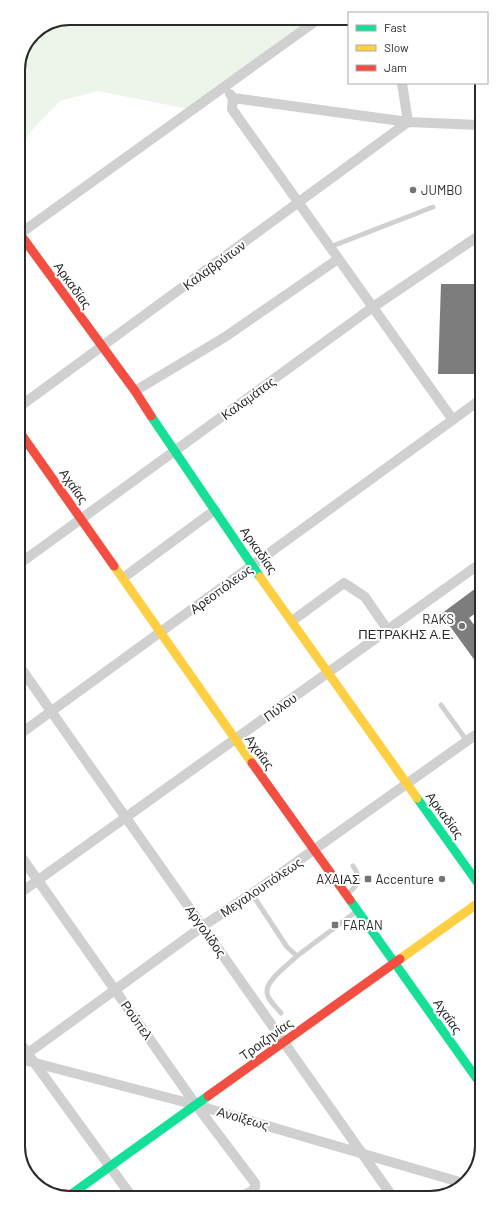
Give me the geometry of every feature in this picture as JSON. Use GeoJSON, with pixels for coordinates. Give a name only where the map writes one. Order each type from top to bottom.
{"type":"FeatureCollection","features":[{"type":"Feature","properties":{"kind":"street"},"geometry":{"type":"LineString","coordinates":[[25,230],[310,25]]}},
{"type":"Feature","properties":{"kind":"street"},"geometry":{"type":"LineString","coordinates":[[402,84],[408,122]]}},
{"type":"Feature","properties":{"kind":"street"},"geometry":{"type":"LineString","coordinates":[[225,87],[233,98],[232,109],[453,420]]}},
{"type":"Feature","properties":{"kind":"street"},"geometry":{"type":"LineString","coordinates":[[233,98],[408,122],[475,125]]}},
{"type":"Feature","properties":{"kind":"street","name":"Καλαβρύτων"},"geometry":{"type":"LineString","coordinates":[[25,403],[408,122]]}},
{"type":"Feature","properties":{"kind":"street","name":"Καλαμάτας"},"geometry":{"type":"LineString","coordinates":[[25,560],[373,307],[475,238]]}},
{"type":"Feature","properties":{"kind":"street","name":"Αρκαδίας"},"geometry":{"type":"LineString","coordinates":[[25,242],[135,391],[174,452],[327,673],[475,879]]}},
{"type":"Feature","properties":{"kind":"street"},"geometry":{"type":"LineString","coordinates":[[135,391],[225,337],[338,259]]}},
{"type":"Feature","properties":{"kind":"street","name":"Αρεοπόλεως"},"geometry":{"type":"LineString","coordinates":[[25,730],[160,632],[254,566],[475,404]]}},
{"type":"Feature","properties":{"kind":"street","name":"Αχαΐας"},"geometry":{"type":"LineString","coordinates":[[25,439],[235,739],[475,1076]]}},
{"type":"Feature","properties":{"kind":"street"},"geometry":{"type":"LineString","coordinates":[[123,578],[215,510]]}},
{"type":"Feature","properties":{"kind":"street","name":"Πύλου"},"geometry":{"type":"LineString","coordinates":[[25,889],[475,567]]}},
{"type":"Feature","properties":{"kind":"street"},"geometry":{"type":"LineString","coordinates":[[292,621],[344,583],[365,597],[388,629]]}},
{"type":"Feature","properties":{"kind":"street","name":"Αργολίδος"},"geometry":{"type":"LineString","coordinates":[[25,674],[389,1191]]}},
{"type":"Feature","properties":{"kind":"street","name":"Μεγαλουπόλεως"},"geometry":{"type":"LineString","coordinates":[[25,1055],[116,990],[202,926],[315,850],[475,735]]}},
{"type":"Feature","properties":{"kind":"street","name":"Ρούπελ"},"geometry":{"type":"LineString","coordinates":[[25,862],[196,1105],[255,1183],[256,1187],[252,1191]]}},
{"type":"Feature","properties":{"kind":"street","name":"Τροιζηνίας"},"geometry":{"type":"LineString","coordinates":[[76,1191],[475,905]]}},
{"type":"Feature","properties":{"kind":"street"},"geometry":{"type":"LineString","coordinates":[[25,1057],[35,1063],[127,1191]]}},
{"type":"Feature","properties":{"kind":"street","name":"Ανοίξεως"},"geometry":{"type":"LineString","coordinates":[[35,1063],[196,1105],[458,1181]]}},
{"type":"Feature","properties":{"kind":"lane"},"geometry":{"type":"LineString","coordinates":[[330,247],[433,207]]}},
{"type":"Feature","properties":{"kind":"lane"},"geometry":{"type":"LineString","coordinates":[[441,705],[467,741]]}},
{"type":"Feature","properties":{"kind":"lane"},"geometry":{"type":"LineString","coordinates":[[346,894],[355,888],[359,882],[359,877],[353,866]]}},
{"type":"Feature","properties":{"kind":"lane"},"geometry":{"type":"LineString","coordinates":[[256,900],[287,947],[297,956]]}},
{"type":"Feature","properties":{"kind":"lane"},"geometry":{"type":"LineString","coordinates":[[280,1013],[270,999],[267,991],[270,982],[297,956],[357,910]]}},
{"type":"Feature","properties":{"kind":"shaded area"},"geometry":{"type":"Polygon","coordinates":[[[70,25],[310,25],[194,110],[98,91],[60,101],[31,131],[25,141],[25,67],[28,53],[38,38],[53,28],[70,25]]]}},
{"type":"Feature","properties":{"kind":"building"},"geometry":{"type":"Polygon","coordinates":[[[441,284],[475,284],[475,374],[438,374],[441,284]]]}},
{"type":"Feature","properties":{"kind":"building","name":"RAKS ΠΕΤΡΑΚΗΣ Α.Ε."},"geometry":{"type":"Polygon","coordinates":[[[475,589],[475,614],[469,618],[475,626],[475,661],[441,614],[475,589]]]}},
{"type":"Feature","properties":{"kind":"traffic: fast"},"geometry":{"type":"LineString","coordinates":[[151,416],[260,577]]}},
{"type":"Feature","properties":{"kind":"traffic: fast"},"geometry":{"type":"LineString","coordinates":[[417,798],[475,879]]}},
{"type":"Feature","properties":{"kind":"traffic: fast"},"geometry":{"type":"LineString","coordinates":[[350,900],[475,1076]]}},
{"type":"Feature","properties":{"kind":"traffic: fast"},"geometry":{"type":"LineString","coordinates":[[76,1191],[208,1096]]}},
{"type":"Feature","properties":{"kind":"traffic: slow"},"geometry":{"type":"LineString","coordinates":[[114,566],[252,763]]}},
{"type":"Feature","properties":{"kind":"traffic: slow"},"geometry":{"type":"LineString","coordinates":[[260,577],[417,798]]}},
{"type":"Feature","properties":{"kind":"traffic: slow"},"geometry":{"type":"LineString","coordinates":[[400,959],[475,905]]}},
{"type":"Feature","properties":{"kind":"traffic: jam"},"geometry":{"type":"LineString","coordinates":[[25,241],[135,391],[151,416]]}},
{"type":"Feature","properties":{"kind":"traffic: jam"},"geometry":{"type":"LineString","coordinates":[[25,440],[114,566]]}},
{"type":"Feature","properties":{"kind":"traffic: jam"},"geometry":{"type":"LineString","coordinates":[[252,763],[350,900]]}},
{"type":"Feature","properties":{"kind":"traffic: jam"},"geometry":{"type":"LineString","coordinates":[[208,1096],[400,959]]}},
{"type":"Feature","properties":{"kind":"place","name":"JUMBO"},"geometry":{"type":"Point","coordinates":[413,190]}},
{"type":"Feature","properties":{"kind":"place","name":"RAKS ΠΕΤΡΑΚΗΣ Α.Ε."},"geometry":{"type":"Point","coordinates":[462,626]}},
{"type":"Feature","properties":{"kind":"place","name":"AXAΙΑΣ"},"geometry":{"type":"Point","coordinates":[368,879]}},
{"type":"Feature","properties":{"kind":"place","name":"Accenture"},"geometry":{"type":"Point","coordinates":[442,879]}},
{"type":"Feature","properties":{"kind":"place","name":"FARAN"},"geometry":{"type":"Point","coordinates":[335,925]}}]}
